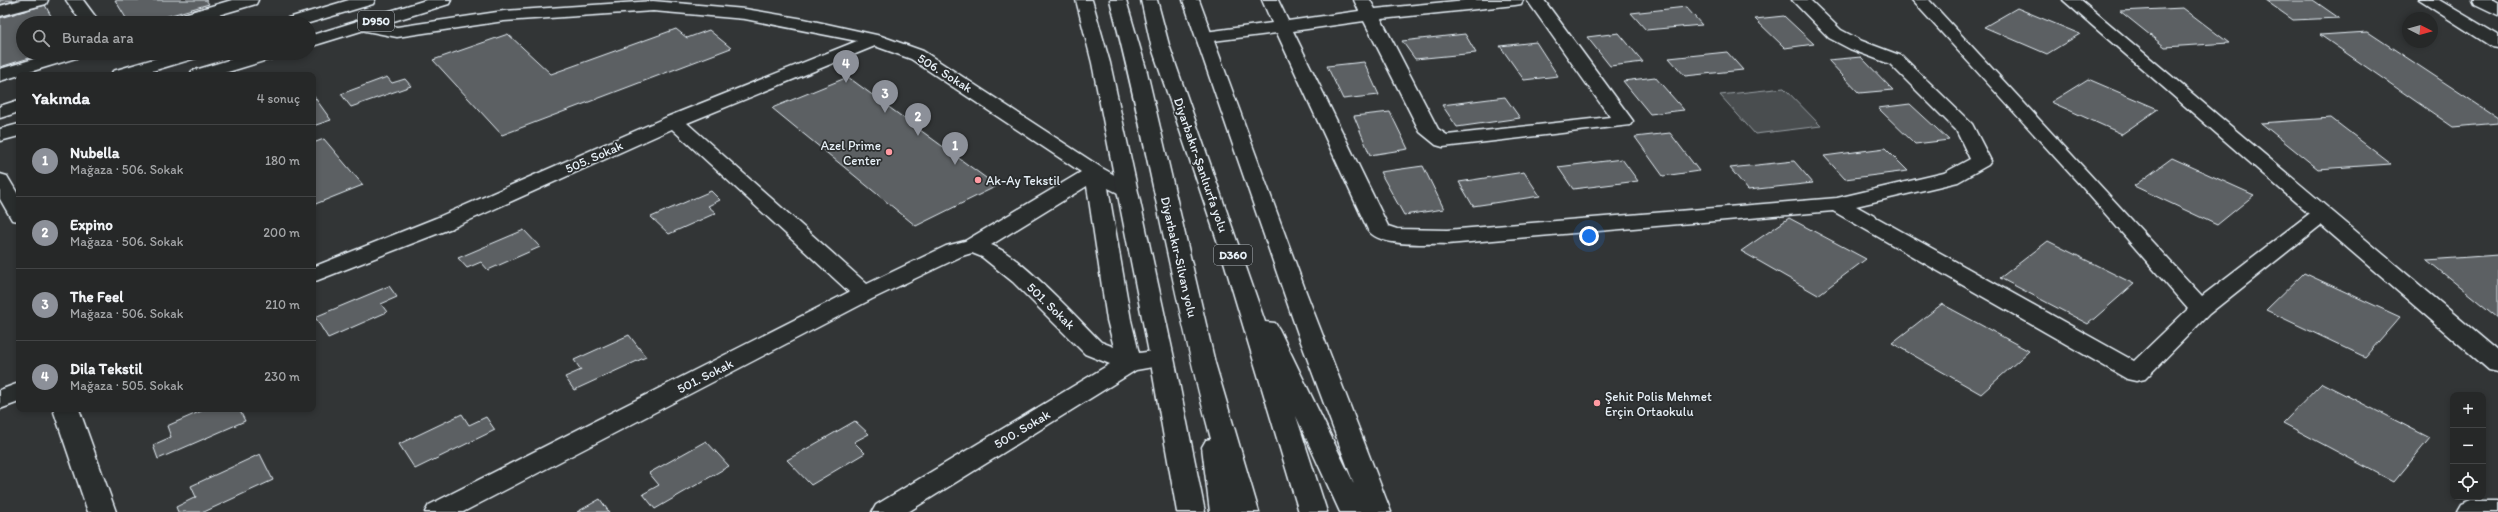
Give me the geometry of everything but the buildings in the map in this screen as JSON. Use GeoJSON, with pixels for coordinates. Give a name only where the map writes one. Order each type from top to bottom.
{"type":"FeatureCollection","features":[{"type":"Feature","properties":{"kind":"main road"},"geometry":{"type":"LineString","coordinates":[[0,11],[40,0]]}},
{"type":"Feature","properties":{"kind":"main road"},"geometry":{"type":"LineString","coordinates":[[74,0],[85,16]]}},
{"type":"Feature","properties":{"kind":"main road","name":"D950"},"geometry":{"type":"LineString","coordinates":[[314,16],[367,0]]}},
{"type":"Feature","properties":{"kind":"main road","name":"D950"},"geometry":{"type":"LineString","coordinates":[[316,40],[443,0]]}},
{"type":"Feature","properties":{"kind":"main road"},"geometry":{"type":"LineString","coordinates":[[1084,0],[1101,63],[1162,358],[1191,512]]}},
{"type":"Feature","properties":{"kind":"main road","name":"Diyarbakır-Silvan yolu"},"geometry":{"type":"LineString","coordinates":[[1118,0],[1138,72],[1203,363],[1245,512]]}},
{"type":"Feature","properties":{"kind":"main road","name":"Diyarbakır-Şanlıurfa yolu"},"geometry":{"type":"LineString","coordinates":[[1149,0],[1160,45],[1233,255],[1313,512]]}},
{"type":"Feature","properties":{"kind":"main road"},"geometry":{"type":"LineString","coordinates":[[1191,0],[1310,334],[1353,441],[1377,512]]}},
{"type":"Feature","properties":{"kind":"main road"},"geometry":{"type":"LineString","coordinates":[[1270,0],[1379,230],[1395,236],[1447,237],[1837,204],[1951,178],[1981,161],[1965,128],[1896,60],[1856,45],[1835,34],[1800,0]]}},
{"type":"Feature","properties":{"kind":"main road"},"geometry":{"type":"LineString","coordinates":[[1205,37],[1283,26],[1367,8],[1515,0]]}},
{"type":"Feature","properties":{"kind":"main road"},"geometry":{"type":"LineString","coordinates":[[1367,8],[1430,132],[1443,140],[1623,121],[1535,0]]}},
{"type":"Feature","properties":{"kind":"main road"},"geometry":{"type":"LineString","coordinates":[[1920,0],[2090,184],[2201,309]]}},
{"type":"Feature","properties":{"kind":"main road"},"geometry":{"type":"LineString","coordinates":[[2071,0],[2498,364]]}},
{"type":"Feature","properties":{"kind":"main road"},"geometry":{"type":"LineString","coordinates":[[2426,0],[2498,44]]}},
{"type":"Feature","properties":{"kind":"main road"},"geometry":{"type":"LineString","coordinates":[[2481,0],[2498,10]]}},
{"type":"Feature","properties":{"kind":"main road"},"geometry":{"type":"LineString","coordinates":[[194,16],[239,1]]}},
{"type":"Feature","properties":{"kind":"main road","name":"506. Sokak"},"geometry":{"type":"LineString","coordinates":[[362,25],[397,32],[504,16],[653,6],[692,8],[745,14],[875,40],[917,54],[1095,172],[1127,190]]}},
{"type":"Feature","properties":{"kind":"main road","name":"505. Sokak"},"geometry":{"type":"LineString","coordinates":[[316,274],[444,223],[674,121],[875,40]]}},
{"type":"Feature","properties":{"kind":"main road"},"geometry":{"type":"LineString","coordinates":[[0,75],[50,60]]}},
{"type":"Feature","properties":{"kind":"main road"},"geometry":{"type":"LineString","coordinates":[[130,72],[170,60]]}},
{"type":"Feature","properties":{"kind":"main road"},"geometry":{"type":"LineString","coordinates":[[209,72],[248,60]]}},
{"type":"Feature","properties":{"kind":"main road"},"geometry":{"type":"LineString","coordinates":[[0,112],[16,107]]}},
{"type":"Feature","properties":{"kind":"main road"},"geometry":{"type":"LineString","coordinates":[[674,121],[864,294]]}},
{"type":"Feature","properties":{"kind":"main road"},"geometry":{"type":"LineString","coordinates":[[0,135],[16,131]]}},
{"type":"Feature","properties":{"kind":"main road"},"geometry":{"type":"LineString","coordinates":[[1095,172],[1119,320],[1130,363]]}},
{"type":"Feature","properties":{"kind":"main road","name":"501. Sokak"},"geometry":{"type":"LineString","coordinates":[[439,512],[864,294],[954,251],[973,246],[1095,172]]}},
{"type":"Feature","properties":{"kind":"main road"},"geometry":{"type":"LineString","coordinates":[[0,180],[16,209]]}},
{"type":"Feature","properties":{"kind":"main road"},"geometry":{"type":"LineString","coordinates":[[1837,204],[2136,373],[2201,309],[2322,214]]}},
{"type":"Feature","properties":{"kind":"main road","name":"501. Sokak"},"geometry":{"type":"LineString","coordinates":[[973,246],[990,252],[1021,277],[1093,348],[1130,363]]}},
{"type":"Feature","properties":{"kind":"main road"},"geometry":{"type":"LineString","coordinates":[[1233,255],[1354,512]]}},
{"type":"Feature","properties":{"kind":"main road","name":"500. Sokak"},"geometry":{"type":"LineString","coordinates":[[886,512],[1130,363],[1162,358]]}},
{"type":"Feature","properties":{"kind":"main road"},"geometry":{"type":"LineString","coordinates":[[1203,363],[1224,512]]}},
{"type":"Feature","properties":{"kind":"main road"},"geometry":{"type":"LineString","coordinates":[[0,400],[16,393]]}},
{"type":"Feature","properties":{"kind":"main road"},"geometry":{"type":"LineString","coordinates":[[67,412],[102,512]]}},
{"type":"Feature","properties":{"kind":"main road"},"geometry":{"type":"LineString","coordinates":[[2471,512],[2498,512]]}},
{"type":"Feature","properties":{"kind":"shaded area"},"geometry":{"type":"Polygon","coordinates":[[[1784,88],[1821,126],[1755,134],[1720,95],[1784,88]]]}},
{"type":"Feature","properties":{"kind":"place","name":"Dila Tekstil"},"geometry":{"type":"Point","coordinates":[846,83]}},
{"type":"Feature","properties":{"kind":"place","name":"The Feel"},"geometry":{"type":"Point","coordinates":[885,113]}},
{"type":"Feature","properties":{"kind":"place","name":"Expino"},"geometry":{"type":"Point","coordinates":[918,136]}},
{"type":"Feature","properties":{"kind":"place","name":"Azel Prime Center"},"geometry":{"type":"Point","coordinates":[889,152]}},
{"type":"Feature","properties":{"kind":"place","name":"Nubella"},"geometry":{"type":"Point","coordinates":[955,165]}},
{"type":"Feature","properties":{"kind":"place","name":"Ak-Ay Tekstil"},"geometry":{"type":"Point","coordinates":[978,180]}},
{"type":"Feature","properties":{"kind":"place","name":"Şehit Polis Mehmet Erçin Ortaokulu"},"geometry":{"type":"Point","coordinates":[1597,403]}}]}
